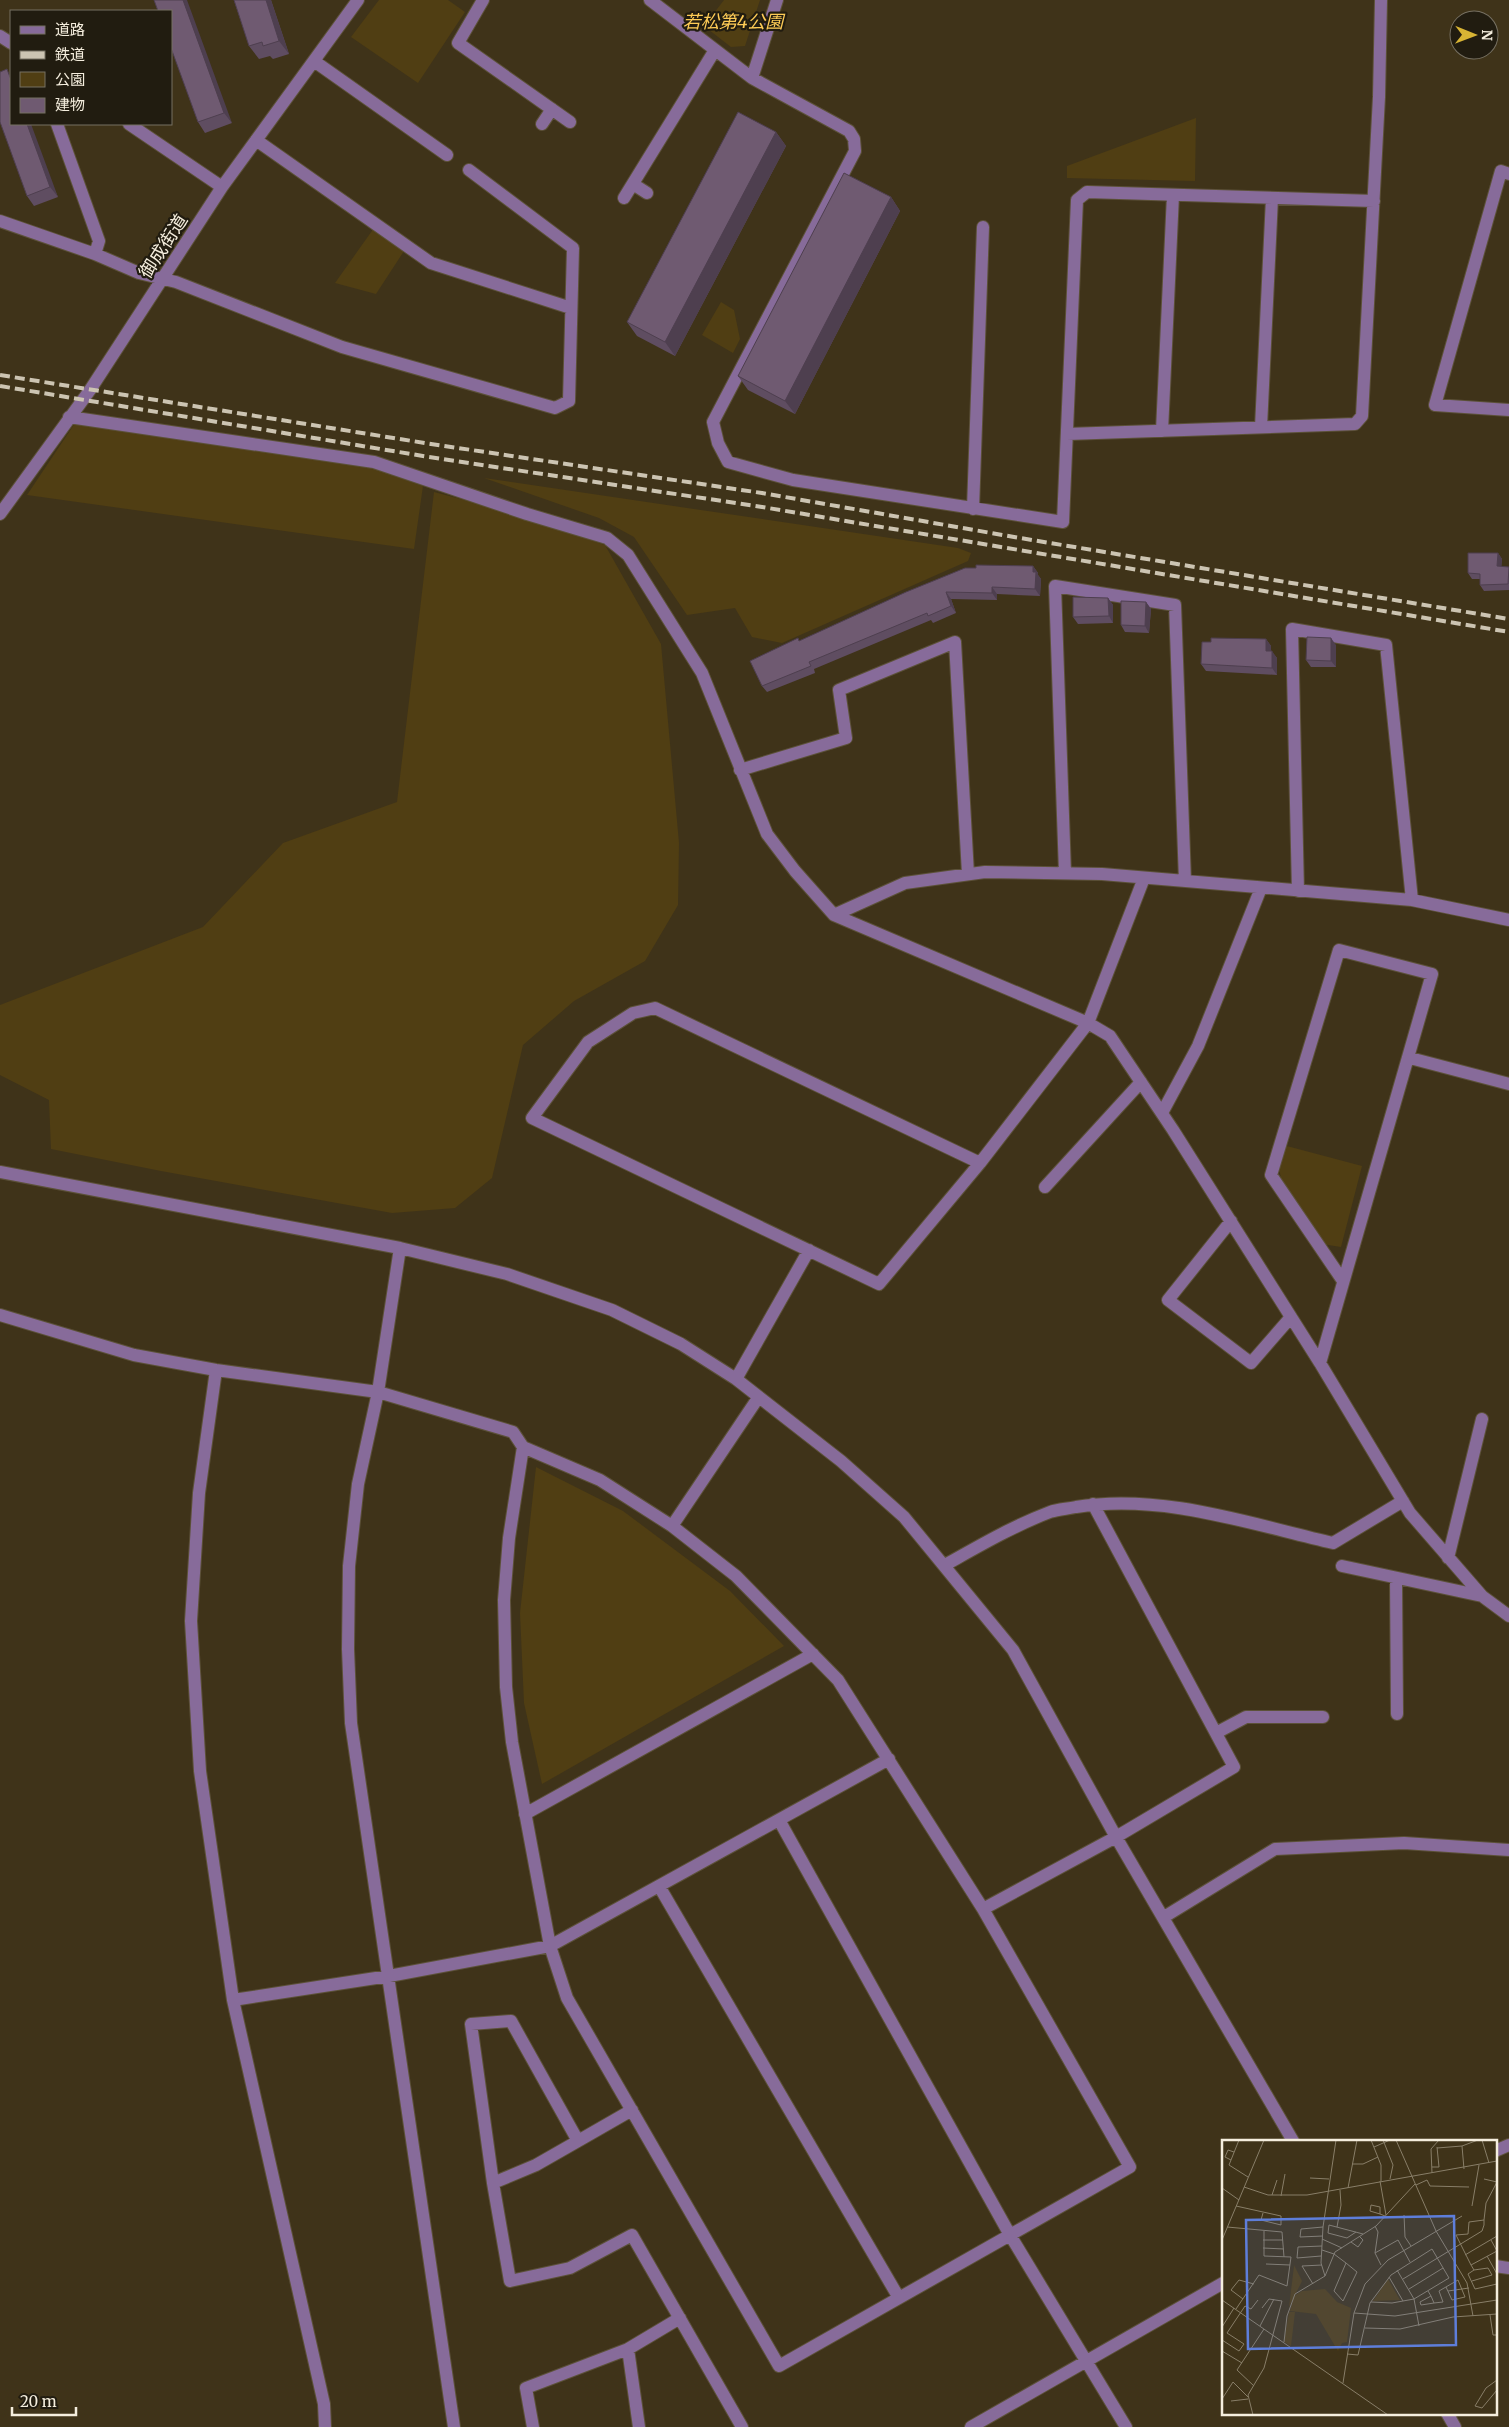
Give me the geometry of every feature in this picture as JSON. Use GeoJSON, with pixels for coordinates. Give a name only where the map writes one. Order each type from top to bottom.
{"type":"FeatureCollection","features":[{"type":"Feature","properties":{"kind":"street","name":"御成街道"},"geometry":{"type":"LineString","coordinates":[[0,514],[90,390],[222,187],[358,0]]}},
{"type":"Feature","properties":{"kind":"street"},"geometry":{"type":"LineString","coordinates":[[483,0],[458,42],[570,122]]}},
{"type":"Feature","properties":{"kind":"street"},"geometry":{"type":"LineString","coordinates":[[650,0],[752,78],[849,131],[854,139],[855,151],[714,422],[718,443],[728,462],[794,480],[1063,522],[1077,200],[1087,192],[1374,201]]}},
{"type":"Feature","properties":{"kind":"street"},"geometry":{"type":"LineString","coordinates":[[752,78],[777,0]]}},
{"type":"Feature","properties":{"kind":"street"},"geometry":{"type":"LineString","coordinates":[[1067,434],[1355,424],[1362,416],[1374,201],[1382,0]]}},
{"type":"Feature","properties":{"kind":"street"},"geometry":{"type":"LineString","coordinates":[[624,198],[715,50]]}},
{"type":"Feature","properties":{"kind":"street"},"geometry":{"type":"LineString","coordinates":[[314,61],[447,155]]}},
{"type":"Feature","properties":{"kind":"street"},"geometry":{"type":"LineString","coordinates":[[542,124],[552,109]]}},
{"type":"Feature","properties":{"kind":"street"},"geometry":{"type":"LineString","coordinates":[[57,125],[99,241],[95,254]]}},
{"type":"Feature","properties":{"kind":"street"},"geometry":{"type":"LineString","coordinates":[[130,125],[222,187]]}},
{"type":"Feature","properties":{"kind":"street"},"geometry":{"type":"LineString","coordinates":[[256,140],[431,263],[571,308]]}},
{"type":"Feature","properties":{"kind":"street"},"geometry":{"type":"LineString","coordinates":[[0,221],[95,254],[140,273],[163,279],[342,347],[555,408],[568,401],[573,248],[469,170]]}},
{"type":"Feature","properties":{"kind":"street"},"geometry":{"type":"LineString","coordinates":[[1509,174],[1502,171],[1435,406],[1509,410]]}},
{"type":"Feature","properties":{"kind":"street"},"geometry":{"type":"LineString","coordinates":[[633,184],[647,193]]}},
{"type":"Feature","properties":{"kind":"street"},"geometry":{"type":"LineString","coordinates":[[1162,431],[1173,195]]}},
{"type":"Feature","properties":{"kind":"street"},"geometry":{"type":"LineString","coordinates":[[1261,428],[1272,198]]}},
{"type":"Feature","properties":{"kind":"street"},"geometry":{"type":"LineString","coordinates":[[973,509],[983,227]]}},
{"type":"Feature","properties":{"kind":"street"},"geometry":{"type":"LineString","coordinates":[[69,418],[374,462],[527,514],[607,538],[628,555],[702,673],[767,834],[795,871],[834,915],[1088,1023],[1110,1036],[1231,1221],[1320,1363],[1410,1513],[1482,1596],[1509,1616]]}},
{"type":"Feature","properties":{"kind":"street"},"geometry":{"type":"LineString","coordinates":[[1066,873],[1055,586],[1175,605],[1185,881]]}},
{"type":"Feature","properties":{"kind":"street"},"geometry":{"type":"LineString","coordinates":[[1298,891],[1292,629],[1386,645],[1412,900]]}},
{"type":"Feature","properties":{"kind":"street"},"geometry":{"type":"LineString","coordinates":[[740,770],[846,738],[839,690],[955,642],[968,874]]}},
{"type":"Feature","properties":{"kind":"street"},"geometry":{"type":"LineString","coordinates":[[834,915],[905,883],[985,872],[1066,873],[1144,878],[1412,900],[1509,920]]}},
{"type":"Feature","properties":{"kind":"street"},"geometry":{"type":"LineString","coordinates":[[980,1163],[655,1008],[633,1013],[588,1042],[532,1118],[879,1284],[980,1163],[1088,1023],[1144,878]]}},
{"type":"Feature","properties":{"kind":"street"},"geometry":{"type":"LineString","coordinates":[[1162,1113],[1198,1046],[1261,888]]}},
{"type":"Feature","properties":{"kind":"street"},"geometry":{"type":"LineString","coordinates":[[1320,1363],[1410,1058],[1432,974],[1339,950],[1271,1175],[1343,1281]]}},
{"type":"Feature","properties":{"kind":"street"},"geometry":{"type":"LineString","coordinates":[[1410,1058],[1509,1084]]}},
{"type":"Feature","properties":{"kind":"street"},"geometry":{"type":"LineString","coordinates":[[1045,1188],[1141,1082]]}},
{"type":"Feature","properties":{"kind":"street"},"geometry":{"type":"LineString","coordinates":[[0,1172],[400,1248],[507,1274],[612,1310],[681,1344],[736,1379],[841,1461],[904,1517],[1013,1650],[1116,1837],[1293,2140]]}},
{"type":"Feature","properties":{"kind":"street"},"geometry":{"type":"LineString","coordinates":[[1231,1221],[1168,1300],[1251,1363],[1291,1317]]}},
{"type":"Feature","properties":{"kind":"street"},"geometry":{"type":"LineString","coordinates":[[400,1248],[378,1392],[358,1484],[349,1566],[348,1649],[350,1723],[389,1976],[454,2427]]}},
{"type":"Feature","properties":{"kind":"street"},"geometry":{"type":"LineString","coordinates":[[736,1379],[809,1250]]}},
{"type":"Feature","properties":{"kind":"street"},"geometry":{"type":"LineString","coordinates":[[0,1315],[134,1355],[216,1370],[378,1392],[513,1432],[524,1447],[600,1480],[672,1526],[736,1576],[838,1680],[983,1909],[1130,2167],[780,2366],[567,1998],[550,1946],[512,1742],[507,1696],[504,1600],[509,1538],[524,1447]]}},
{"type":"Feature","properties":{"kind":"street"},"geometry":{"type":"LineString","coordinates":[[216,1370],[198,1493],[191,1621],[200,1771],[233,2000],[324,2404],[325,2427]]}},
{"type":"Feature","properties":{"kind":"street"},"geometry":{"type":"LineString","coordinates":[[672,1526],[758,1398]]}},
{"type":"Feature","properties":{"kind":"street"},"geometry":{"type":"LineString","coordinates":[[1448,1558],[1482,1419]]}},
{"type":"Feature","properties":{"kind":"street"},"geometry":{"type":"LineString","coordinates":[[945,1565],[1002,1534],[1052,1511],[1093,1504],[1173,1506],[1333,1543],[1403,1501]]}},
{"type":"Feature","properties":{"kind":"street"},"geometry":{"type":"LineString","coordinates":[[983,1909],[1116,1837],[1234,1767],[1093,1504]]}},
{"type":"Feature","properties":{"kind":"street"},"geometry":{"type":"LineString","coordinates":[[1342,1566],[1482,1596]]}},
{"type":"Feature","properties":{"kind":"street"},"geometry":{"type":"LineString","coordinates":[[1396,1578],[1398,1714]]}},
{"type":"Feature","properties":{"kind":"street"},"geometry":{"type":"LineString","coordinates":[[525,1814],[813,1654]]}},
{"type":"Feature","properties":{"kind":"street"},"geometry":{"type":"LineString","coordinates":[[1216,1733],[1246,1717],[1324,1717]]}},
{"type":"Feature","properties":{"kind":"street"},"geometry":{"type":"LineString","coordinates":[[233,2000],[389,1976],[550,1946],[889,1759]]}},
{"type":"Feature","properties":{"kind":"street"},"geometry":{"type":"LineString","coordinates":[[779,1820],[1010,2235],[1126,2427]]}},
{"type":"Feature","properties":{"kind":"street"},"geometry":{"type":"LineString","coordinates":[[1164,1917],[1275,1849],[1404,1843],[1509,1850]]}},
{"type":"Feature","properties":{"kind":"street"},"geometry":{"type":"LineString","coordinates":[[659,1886],[899,2298]]}},
{"type":"Feature","properties":{"kind":"street"},"geometry":{"type":"LineString","coordinates":[[578,2141],[511,2022],[471,2024],[493,2183],[510,2281],[570,2268],[632,2235],[742,2427]]}},
{"type":"Feature","properties":{"kind":"street"},"geometry":{"type":"LineString","coordinates":[[493,2183],[536,2165],[632,2110]]}},
{"type":"Feature","properties":{"kind":"street"},"geometry":{"type":"LineString","coordinates":[[1496,2151],[1509,2145]]}},
{"type":"Feature","properties":{"kind":"street"},"geometry":{"type":"LineString","coordinates":[[1496,2266],[1509,2268]]}},
{"type":"Feature","properties":{"kind":"street"},"geometry":{"type":"LineString","coordinates":[[971,2427],[1222,2284]]}},
{"type":"Feature","properties":{"kind":"street"},"geometry":{"type":"LineString","coordinates":[[533,2427],[526,2388],[628,2349],[680,2318]]}},
{"type":"Feature","properties":{"kind":"street"},"geometry":{"type":"LineString","coordinates":[[628,2349],[639,2427]]}},
{"type":"Feature","properties":{"kind":"street"},"geometry":{"type":"LineString","coordinates":[[1448,2414],[1455,2427]]}},
{"type":"Feature","properties":{"kind":"green space"},"geometry":{"type":"Polygon","coordinates":[[[379,0],[448,0],[465,12],[418,83],[351,37],[379,0]]]}},
{"type":"Feature","properties":{"kind":"green space","name":"若松第4公園"},"geometry":{"type":"Polygon","coordinates":[[[724,0],[760,0],[745,46],[731,47],[704,26],[724,0]]]}},
{"type":"Feature","properties":{"kind":"green space"},"geometry":{"type":"Polygon","coordinates":[[[1196,118],[1195,181],[1067,178],[1067,166],[1196,118]]]}},
{"type":"Feature","properties":{"kind":"green space"},"geometry":{"type":"Polygon","coordinates":[[[374,228],[404,251],[376,294],[335,283],[374,228]]]}},
{"type":"Feature","properties":{"kind":"green space"},"geometry":{"type":"Polygon","coordinates":[[[721,302],[734,310],[740,339],[733,353],[702,335],[721,302]]]}},
{"type":"Feature","properties":{"kind":"green space"},"geometry":{"type":"Polygon","coordinates":[[[75,423],[369,467],[423,486],[414,549],[27,495],[75,423]]]}},
{"type":"Feature","properties":{"kind":"green space"},"geometry":{"type":"Polygon","coordinates":[[[484,478],[958,548],[971,553],[968,561],[782,643],[752,637],[735,608],[687,615],[634,537],[599,518],[484,478]]]}},
{"type":"Feature","properties":{"kind":"green space"},"geometry":{"type":"Polygon","coordinates":[[[434,492],[499,509],[605,545],[661,644],[679,843],[678,905],[645,961],[574,1001],[523,1045],[492,1178],[455,1208],[392,1213],[51,1149],[49,1100],[0,1075],[0,1005],[203,927],[283,843],[397,802],[434,492]]]}},
{"type":"Feature","properties":{"kind":"green space"},"geometry":{"type":"Polygon","coordinates":[[[1283,1145],[1362,1166],[1341,1247],[1322,1244],[1281,1178],[1278,1165],[1283,1145]]]}},
{"type":"Feature","properties":{"kind":"green space"},"geometry":{"type":"Polygon","coordinates":[[[536,1467],[623,1511],[730,1591],[784,1646],[542,1784],[524,1703],[520,1613],[536,1467]]]}},
{"type":"Feature","properties":{"kind":"building"},"geometry":{"type":"Polygon","coordinates":[[[154,0],[183,0],[224,113],[198,122],[172,51],[172,10],[158,10],[154,0]]]}},
{"type":"Feature","properties":{"kind":"building"},"geometry":{"type":"Polygon","coordinates":[[[234,0],[266,0],[279,41],[263,46],[262,42],[249,46],[234,0]]]}},
{"type":"Feature","properties":{"kind":"building"},"geometry":{"type":"Polygon","coordinates":[[[7,69],[10,77],[10,125],[27,125],[50,187],[27,196],[0,122],[0,72],[7,69]]]}},
{"type":"Feature","properties":{"kind":"building"},"geometry":{"type":"Polygon","coordinates":[[[738,112],[776,132],[665,342],[627,322],[738,112]]]}},
{"type":"Feature","properties":{"kind":"building"},"geometry":{"type":"Polygon","coordinates":[[[844,173],[891,197],[785,401],[738,376],[844,173]]]}},
{"type":"Feature","properties":{"kind":"building"},"geometry":{"type":"Polygon","coordinates":[[[1468,553],[1498,553],[1497,566],[1509,567],[1508,584],[1480,585],[1480,574],[1468,573],[1468,553]]]}},
{"type":"Feature","properties":{"kind":"building"},"geometry":{"type":"Polygon","coordinates":[[[976,565],[1033,566],[1033,572],[1036,572],[1035,589],[992,587],[992,593],[946,592],[951,606],[928,616],[927,613],[809,662],[811,666],[762,686],[750,661],[798,638],[799,641],[906,592],[965,568],[976,568],[976,565]]]}},
{"type":"Feature","properties":{"kind":"building"},"geometry":{"type":"Polygon","coordinates":[[[1073,597],[1108,598],[1109,616],[1073,617],[1073,597]]]}},
{"type":"Feature","properties":{"kind":"building"},"geometry":{"type":"Polygon","coordinates":[[[1121,601],[1146,602],[1145,626],[1121,625],[1121,601]]]}},
{"type":"Feature","properties":{"kind":"building"},"geometry":{"type":"Polygon","coordinates":[[[1307,637],[1331,638],[1331,661],[1306,660],[1307,637]]]}},
{"type":"Feature","properties":{"kind":"building"},"geometry":{"type":"Polygon","coordinates":[[[1211,638],[1266,639],[1266,651],[1272,651],[1272,668],[1201,664],[1202,642],[1211,642],[1211,638]]]}},
{"type":"Feature","properties":{"kind":"railway"},"geometry":{"type":"LineString","coordinates":[[0,375],[431,444],[762,493],[1509,619]]}},
{"type":"Feature","properties":{"kind":"railway"},"geometry":{"type":"LineString","coordinates":[[0,386],[429,457],[762,507],[1509,632]]}}]}
